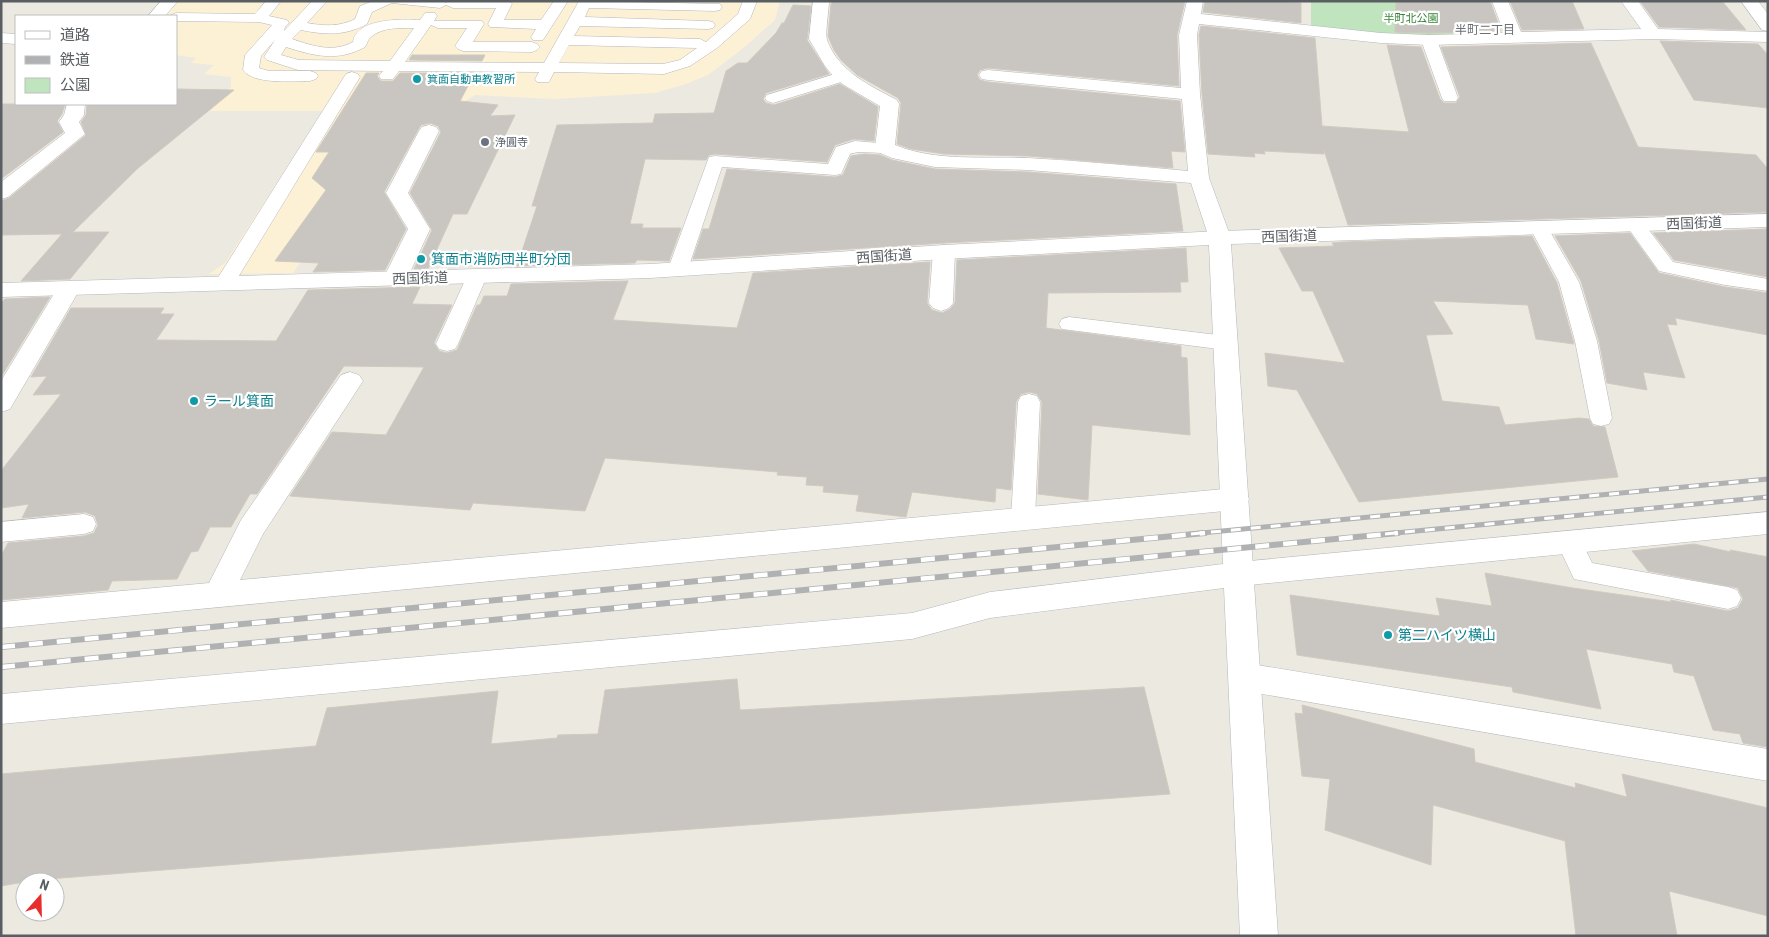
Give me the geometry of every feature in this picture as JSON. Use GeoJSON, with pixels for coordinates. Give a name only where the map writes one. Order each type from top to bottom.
{"type":"FeatureCollection","features":[{"type":"Feature","properties":{"kind":"street"},"geometry":{"type":"LineString","coordinates":[[157,15],[170,1]]}},
{"type":"Feature","properties":{"kind":"street"},"geometry":{"type":"LineString","coordinates":[[822,1],[818,39],[829,53],[838,71],[890,104],[885,148],[895,154],[951,162],[1098,169],[1199,178]]}},
{"type":"Feature","properties":{"kind":"street"},"geometry":{"type":"LineString","coordinates":[[1500,1],[1514,37]]}},
{"type":"Feature","properties":{"kind":"street"},"geometry":{"type":"LineString","coordinates":[[1629,1],[1653,34]]}},
{"type":"Feature","properties":{"kind":"street"},"geometry":{"type":"LineString","coordinates":[[1749,1],[1768,26]]}},
{"type":"Feature","properties":{"kind":"street"},"geometry":{"type":"LineString","coordinates":[[1265,931],[1245,677],[1220,238],[1199,178],[1191,94],[1188,35],[1194,10],[1382,38],[1429,40],[1653,34],[1768,37]]}},
{"type":"Feature","properties":{"kind":"street"},"geometry":{"type":"LineString","coordinates":[[987,75],[1067,88],[1191,94]]}},
{"type":"Feature","properties":{"kind":"street"},"geometry":{"type":"LineString","coordinates":[[1,193],[75,134],[68,122],[74,115],[76,105]]}},
{"type":"Feature","properties":{"kind":"street"},"geometry":{"type":"LineString","coordinates":[[395,279],[419,229],[396,193],[429,131]]}},
{"type":"Feature","properties":{"kind":"street","name":"西国街道"},"geometry":{"type":"LineString","coordinates":[[1,290],[678,269],[944,252],[1220,238],[1768,220]]}},
{"type":"Feature","properties":{"kind":"street"},"geometry":{"type":"LineString","coordinates":[[941,303],[944,252]]}},
{"type":"Feature","properties":{"kind":"street"},"geometry":{"type":"LineString","coordinates":[[1,403],[68,289]]}},
{"type":"Feature","properties":{"kind":"street"},"geometry":{"type":"LineString","coordinates":[[219,593],[251,528],[350,382]]}},
{"type":"Feature","properties":{"kind":"street"},"geometry":{"type":"LineString","coordinates":[[1,615],[1235,498]]}},
{"type":"Feature","properties":{"kind":"street"},"geometry":{"type":"LineString","coordinates":[[1,709],[912,626],[990,605],[1239,574],[1768,523]]}},
{"type":"Feature","properties":{"kind":"street"},"geometry":{"type":"LineString","coordinates":[[1245,677],[1768,765]]}},
{"type":"Feature","properties":{"kind":"lane"},"geometry":{"type":"LineString","coordinates":[[178,15],[192,1]]}},
{"type":"Feature","properties":{"kind":"lane"},"geometry":{"type":"LineString","coordinates":[[259,18],[274,1]]}},
{"type":"Feature","properties":{"kind":"lane"},"geometry":{"type":"LineString","coordinates":[[303,1],[253,55],[251,70],[267,76],[352,77],[398,71],[448,3]]}},
{"type":"Feature","properties":{"kind":"lane"},"geometry":{"type":"LineString","coordinates":[[320,1],[282,41],[272,57],[298,64],[398,71],[546,73],[664,68],[685,62],[698,50],[745,16],[760,8]]}},
{"type":"Feature","properties":{"kind":"lane"},"geometry":{"type":"LineString","coordinates":[[297,26],[340,31],[352,28],[362,21],[364,9],[387,1]]}},
{"type":"Feature","properties":{"kind":"lane"},"geometry":{"type":"LineString","coordinates":[[398,1],[505,4],[495,24],[546,25]]}},
{"type":"Feature","properties":{"kind":"lane"},"geometry":{"type":"LineString","coordinates":[[516,73],[561,1]]}},
{"type":"Feature","properties":{"kind":"lane"},"geometry":{"type":"LineString","coordinates":[[546,73],[585,3],[716,4],[698,50]]}},
{"type":"Feature","properties":{"kind":"lane"},"geometry":{"type":"LineString","coordinates":[[546,73],[668,81],[699,70],[729,49],[760,8]]}},
{"type":"Feature","properties":{"kind":"lane"},"geometry":{"type":"LineString","coordinates":[[178,17],[259,18],[282,23]]}},
{"type":"Feature","properties":{"kind":"lane"},"geometry":{"type":"LineString","coordinates":[[574,21],[708,25]]}},
{"type":"Feature","properties":{"kind":"lane"},"geometry":{"type":"LineString","coordinates":[[282,41],[326,54],[339,53],[352,50],[360,44],[361,37],[369,30],[381,25],[477,24],[463,46],[532,47]]}},
{"type":"Feature","properties":{"kind":"lane"},"geometry":{"type":"LineString","coordinates":[[564,40],[698,50]]}},
{"type":"Feature","properties":{"kind":"lane"},"geometry":{"type":"LineString","coordinates":[[1429,40],[1450,98]]}},
{"type":"Feature","properties":{"kind":"lane"},"geometry":{"type":"LineString","coordinates":[[777,81],[772,105],[845,76]]}},
{"type":"Feature","properties":{"kind":"lane"},"geometry":{"type":"LineString","coordinates":[[224,284],[352,77]]}},
{"type":"Feature","properties":{"kind":"lane"},"geometry":{"type":"LineString","coordinates":[[678,269],[715,161],[836,170],[842,151],[856,146],[885,148]]}},
{"type":"Feature","properties":{"kind":"lane"},"geometry":{"type":"LineString","coordinates":[[1636,225],[1666,267],[1725,280],[1768,285]]}},
{"type":"Feature","properties":{"kind":"lane"},"geometry":{"type":"LineString","coordinates":[[1539,228],[1569,282],[1586,341],[1601,418]]}},
{"type":"Feature","properties":{"kind":"lane"},"geometry":{"type":"LineString","coordinates":[[447,344],[476,276]]}},
{"type":"Feature","properties":{"kind":"lane"},"geometry":{"type":"LineString","coordinates":[[1069,324],[1226,343]]}},
{"type":"Feature","properties":{"kind":"lane"},"geometry":{"type":"LineString","coordinates":[[1023,518],[1028,402]]}},
{"type":"Feature","properties":{"kind":"lane"},"geometry":{"type":"LineString","coordinates":[[1,532],[84,524]]}},
{"type":"Feature","properties":{"kind":"lane"},"geometry":{"type":"LineString","coordinates":[[1570,543],[1583,572],[1728,598]]}},
{"type":"Feature","properties":{"kind":"shaded area","name":"箕面自動車教習所"},"geometry":{"type":"Polygon","coordinates":[[[178,1],[780,1],[775,20],[741,50],[708,75],[686,84],[655,93],[554,99],[475,95],[437,119],[390,120],[353,190],[293,273],[209,274],[225,263],[323,111],[210,111],[231,87],[231,77],[204,74],[214,65],[191,63],[196,58],[178,55],[178,15],[166,15],[178,1]]]}},
{"type":"Feature","properties":{"kind":"green space","name":"半町北公園"},"geometry":{"type":"Polygon","coordinates":[[[1311,1],[1449,1],[1464,33],[1428,37],[1311,27],[1311,1]]]}},
{"type":"Feature","properties":{"kind":"building"},"geometry":{"type":"Polygon","coordinates":[[[833,1],[1185,1],[1177,35],[1179,86],[988,68],[980,70],[977,75],[980,80],[988,82],[1180,101],[1185,152],[1171,151],[1173,168],[1028,156],[944,154],[911,149],[897,144],[901,103],[898,98],[857,75],[841,60],[834,50],[828,36],[831,4],[833,1]]]}},
{"type":"Feature","properties":{"kind":"building"},"geometry":{"type":"Polygon","coordinates":[[[1205,1],[1285,1],[1301,3],[1301,23],[1203,12],[1205,1]]]}},
{"type":"Feature","properties":{"kind":"building"},"geometry":{"type":"Polygon","coordinates":[[[1396,1],[1490,1],[1501,31],[1395,32],[1396,1]]]}},
{"type":"Feature","properties":{"kind":"building"},"geometry":{"type":"Polygon","coordinates":[[[1510,1],[1572,1],[1584,29],[1522,30],[1510,1]]]}},
{"type":"Feature","properties":{"kind":"building"},"geometry":{"type":"Polygon","coordinates":[[[1640,1],[1722,1],[1746,30],[1659,27],[1640,1]]]}},
{"type":"Feature","properties":{"kind":"building"},"geometry":{"type":"Polygon","coordinates":[[[793,5],[811,6],[807,40],[829,74],[766,93],[763,99],[766,103],[774,105],[840,84],[878,107],[874,141],[854,139],[835,145],[827,162],[715,154],[709,155],[706,160],[645,159],[630,224],[643,224],[642,228],[681,228],[669,261],[637,260],[635,263],[517,266],[537,206],[532,206],[557,125],[653,123],[655,114],[714,113],[726,71],[738,63],[747,63],[784,23],[793,5]]]}},
{"type":"Feature","properties":{"kind":"building"},"geometry":{"type":"Polygon","coordinates":[[[1201,26],[1315,38],[1322,126],[1409,132],[1387,45],[1421,47],[1440,99],[1444,103],[1456,103],[1460,97],[1441,47],[1591,43],[1638,147],[1756,155],[1768,169],[1768,212],[1348,225],[1324,150],[1324,154],[1264,151],[1265,154],[1254,153],[1255,157],[1208,154],[1202,94],[1199,35],[1201,26]]]}},
{"type":"Feature","properties":{"kind":"building"},"geometry":{"type":"Polygon","coordinates":[[[1660,41],[1758,44],[1768,55],[1768,108],[1694,100],[1660,41]]]}},
{"type":"Feature","properties":{"kind":"building"},"geometry":{"type":"Polygon","coordinates":[[[412,55],[485,55],[482,61],[409,60],[412,55]]]}},
{"type":"Feature","properties":{"kind":"building"},"geometry":{"type":"Polygon","coordinates":[[[366,73],[379,73],[377,76],[381,81],[393,81],[400,73],[475,73],[460,101],[498,105],[490,116],[515,115],[467,214],[453,214],[428,269],[414,269],[432,230],[410,193],[441,132],[438,126],[430,123],[421,125],[384,192],[406,229],[385,270],[313,272],[319,263],[275,261],[326,190],[312,178],[329,152],[316,152],[366,73]]]}},
{"type":"Feature","properties":{"kind":"building"},"geometry":{"type":"Polygon","coordinates":[[[178,89],[234,90],[137,169],[73,232],[109,232],[70,279],[21,281],[62,234],[1,235],[1,201],[9,198],[86,135],[81,122],[86,115],[87,105],[178,105],[178,89]]]}},
{"type":"Feature","properties":{"kind":"building"},"geometry":{"type":"Polygon","coordinates":[[[1,104],[65,105],[57,121],[63,132],[1,179],[1,104]]]}},
{"type":"Feature","properties":{"kind":"building"},"geometry":{"type":"Polygon","coordinates":[[[865,154],[880,155],[892,160],[935,169],[1028,172],[1176,184],[1183,231],[944,243],[693,259],[703,229],[709,229],[727,169],[835,177],[843,175],[851,156],[865,154]]]}},
{"type":"Feature","properties":{"kind":"building"},"geometry":{"type":"Polygon","coordinates":[[[1768,229],[1768,277],[1674,260],[1653,233],[1768,229]]]}},
{"type":"Feature","properties":{"kind":"building"},"geometry":{"type":"Polygon","coordinates":[[[1630,233],[1659,273],[1725,287],[1768,293],[1768,335],[1675,318],[1677,325],[1667,324],[1685,378],[1643,372],[1647,390],[1607,383],[1599,341],[1581,281],[1555,236],[1630,233]]]}},
{"type":"Feature","properties":{"kind":"building"},"geometry":{"type":"Polygon","coordinates":[[[1532,236],[1557,283],[1574,344],[1536,339],[1528,305],[1433,301],[1453,334],[1426,335],[1442,401],[1499,407],[1505,425],[1579,418],[1589,419],[1593,426],[1605,427],[1618,477],[1359,502],[1297,390],[1268,386],[1265,353],[1345,363],[1313,291],[1302,291],[1279,248],[1334,246],[1332,243],[1342,242],[1532,236]]]}},
{"type":"Feature","properties":{"kind":"building"},"geometry":{"type":"Polygon","coordinates":[[[1186,248],[1188,282],[1180,282],[1181,292],[1048,293],[1046,328],[1181,346],[1181,357],[1187,358],[1190,435],[1092,425],[1088,500],[1038,494],[1042,402],[1037,394],[1029,392],[1021,394],[1016,402],[1011,490],[996,488],[995,502],[912,492],[906,517],[856,511],[859,495],[823,492],[824,486],[806,485],[807,477],[777,475],[778,472],[605,458],[585,511],[473,503],[470,510],[290,496],[332,432],[386,435],[424,367],[344,366],[257,494],[250,494],[231,527],[210,527],[198,551],[191,552],[177,579],[112,581],[108,590],[1,600],[1,556],[8,543],[84,536],[94,533],[98,525],[95,516],[85,512],[22,518],[29,504],[1,508],[1,471],[61,394],[33,395],[47,376],[31,377],[71,308],[164,308],[160,314],[174,314],[156,340],[276,341],[308,290],[420,287],[412,304],[452,305],[434,343],[439,351],[447,353],[457,350],[477,305],[480,305],[484,296],[507,296],[511,284],[628,281],[613,320],[737,328],[753,273],[930,262],[927,303],[932,310],[942,313],[950,309],[955,303],[957,260],[1186,248]]]}},
{"type":"Feature","properties":{"kind":"building"},"geometry":{"type":"Polygon","coordinates":[[[50,297],[1,377],[1,303],[5,299],[50,297]]]}},
{"type":"Feature","properties":{"kind":"building"},"geometry":{"type":"Polygon","coordinates":[[[1694,544],[1768,557],[1768,747],[1743,743],[1740,734],[1713,730],[1694,676],[1674,672],[1672,664],[1586,649],[1601,709],[1513,692],[1512,687],[1297,655],[1290,595],[1440,616],[1436,598],[1492,606],[1485,573],[1672,602],[1670,600],[1728,611],[1738,608],[1743,599],[1738,588],[1648,571],[1632,551],[1694,544]]]}},
{"type":"Feature","properties":{"kind":"building"},"geometry":{"type":"Polygon","coordinates":[[[737,679],[740,710],[1144,687],[1170,794],[65,878],[65,872],[15,872],[15,884],[1,886],[1,774],[316,746],[327,708],[498,691],[491,744],[557,738],[558,735],[598,734],[605,690],[737,679]]]}},
{"type":"Feature","properties":{"kind":"building"},"geometry":{"type":"Polygon","coordinates":[[[1302,705],[1474,749],[1475,762],[1576,788],[1575,783],[1627,797],[1622,774],[1768,808],[1768,916],[1669,891],[1677,936],[1576,936],[1565,841],[1433,805],[1431,865],[1325,830],[1330,779],[1302,776],[1295,713],[1303,714],[1302,705]]]}},
{"type":"Feature","properties":{"kind":"railway"},"geometry":{"type":"LineString","coordinates":[[1191,534],[1768,479]]}},
{"type":"Feature","properties":{"kind":"railway"},"geometry":{"type":"LineString","coordinates":[[1385,534],[1768,497]]}},
{"type":"Feature","properties":{"kind":"railway"},"geometry":{"type":"LineString","coordinates":[[1,647],[1205,533]]}},
{"type":"Feature","properties":{"kind":"railway"},"geometry":{"type":"LineString","coordinates":[[1,667],[1398,533]]}},
{"type":"Feature","properties":{"kind":"place","name":"箕面自動車教習所"},"geometry":{"type":"Point","coordinates":[417,79]}},
{"type":"Feature","properties":{"kind":"place","name":"浄圓寺"},"geometry":{"type":"Point","coordinates":[485,142]}},
{"type":"Feature","properties":{"kind":"place","name":"箕面市消防団半町分団"},"geometry":{"type":"Point","coordinates":[421,259]}},
{"type":"Feature","properties":{"kind":"place","name":"ラール箕面"},"geometry":{"type":"Point","coordinates":[194,401]}},
{"type":"Feature","properties":{"kind":"place","name":"第二ハイツ横山"},"geometry":{"type":"Point","coordinates":[1388,635]}},
{"type":"Feature","properties":{"kind":"district","name":"半町二丁目"},"geometry":{"type":"Point","coordinates":[1485,30]}}]}
